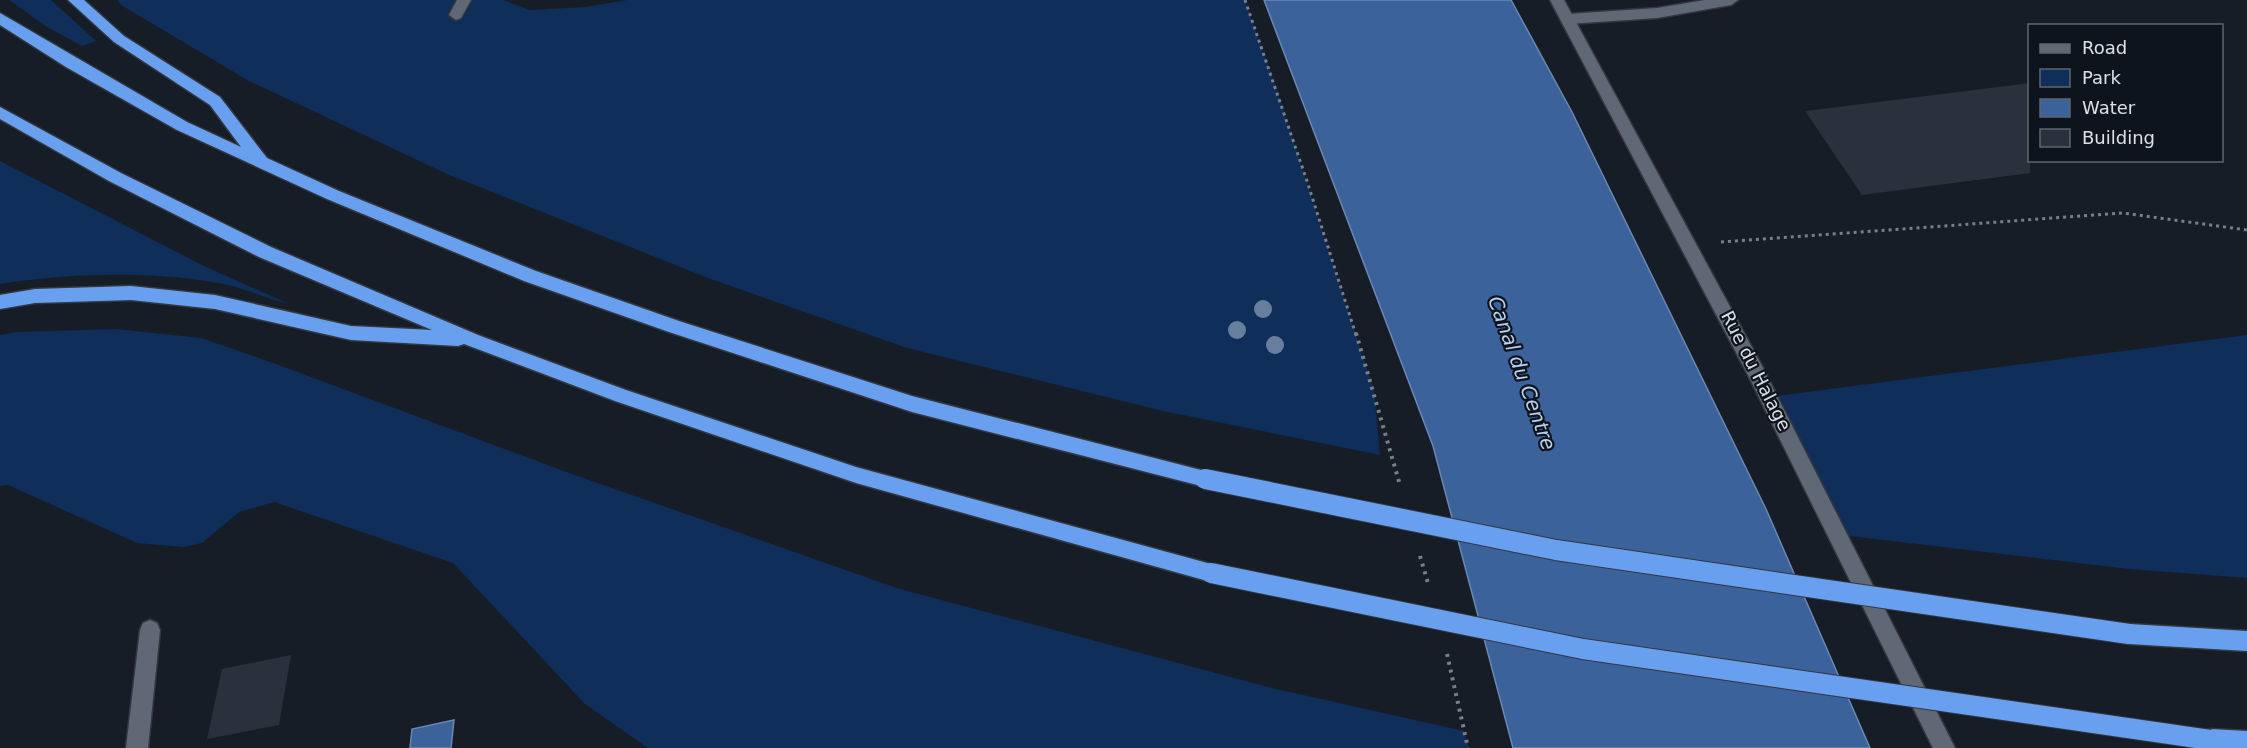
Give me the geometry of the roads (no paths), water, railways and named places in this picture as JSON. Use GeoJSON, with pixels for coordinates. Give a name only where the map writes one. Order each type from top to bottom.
{"type":"FeatureCollection","features":[{"type":"Feature","properties":{"kind":"highway"},"geometry":{"type":"LineString","coordinates":[[75,0],[119,39],[215,101],[262,163]]}},
{"type":"Feature","properties":{"kind":"highway"},"geometry":{"type":"LineString","coordinates":[[0,18],[71,63],[171,120],[333,195],[530,276],[675,327],[912,404],[1205,479],[1556,550],[2129,634],[2247,641]]}},
{"type":"Feature","properties":{"kind":"highway"},"geometry":{"type":"LineString","coordinates":[[0,112],[115,177],[265,252],[472,340],[621,396],[856,475],[1211,573],[1582,649],[2210,740],[2247,742]]}},
{"type":"Feature","properties":{"kind":"highway"},"geometry":{"type":"LineString","coordinates":[[0,302],[35,296],[131,293],[215,302],[351,333],[472,340]]}},
{"type":"Feature","properties":{"kind":"street"},"geometry":{"type":"LineString","coordinates":[[456,15],[464,0]]}},
{"type":"Feature","properties":{"kind":"street","name":"Rue du Halage"},"geometry":{"type":"LineString","coordinates":[[1557,0],[1691,244],[1841,535],[1944,748]]}},
{"type":"Feature","properties":{"kind":"street"},"geometry":{"type":"LineString","coordinates":[[1568,20],[1657,13],[1731,0]]}},
{"type":"Feature","properties":{"kind":"street"},"geometry":{"type":"LineString","coordinates":[[137,748],[150,630]]}},
{"type":"Feature","properties":{"kind":"water","name":"Canal du Centre"},"geometry":{"type":"Polygon","coordinates":[[[1264,0],[1511,0],[1572,112],[1766,509],[1870,748],[1513,748],[1433,446],[1264,0]]]}},
{"type":"Feature","properties":{"kind":"water"},"geometry":{"type":"Polygon","coordinates":[[[454,720],[451,748],[410,748],[412,729],[454,720]]]}}]}
